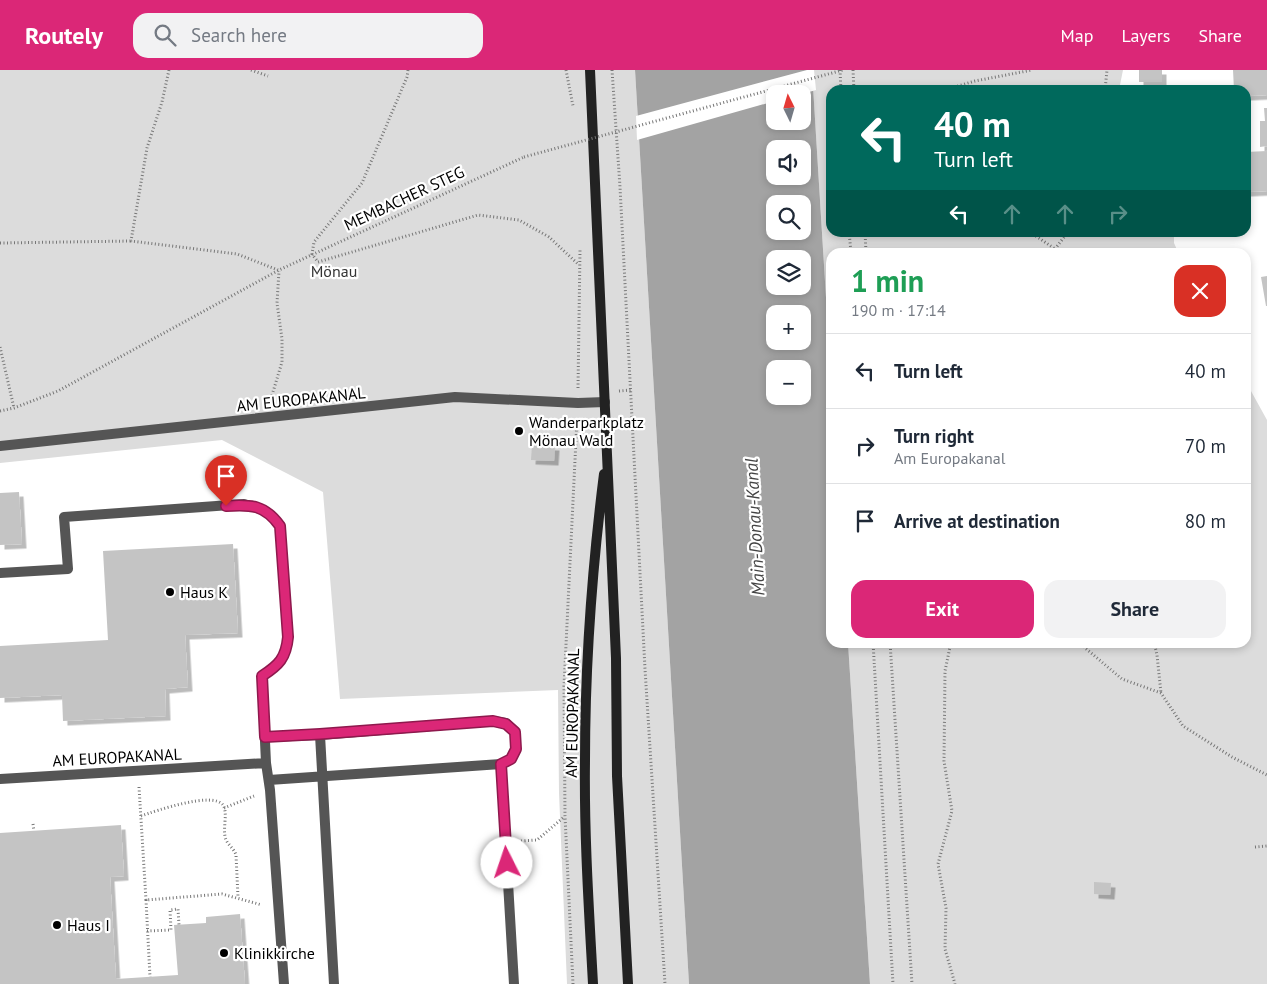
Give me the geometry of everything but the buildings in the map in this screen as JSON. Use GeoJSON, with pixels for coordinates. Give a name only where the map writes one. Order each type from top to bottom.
{"type":"FeatureCollection","features":[{"type":"Feature","properties":{"kind":"main road","name":"AM EUROPAKANAL"},"geometry":{"type":"LineString","coordinates":[[590,70],[616,658],[617,776],[628,984]]}},
{"type":"Feature","properties":{"kind":"main road","name":"AM EUROPAKANAL"},"geometry":{"type":"LineString","coordinates":[[593,984],[586,843],[587,659],[594,557],[607,444]]}},
{"type":"Feature","properties":{"kind":"lane","name":"AM EUROPAKANAL"},"geometry":{"type":"LineString","coordinates":[[0,446],[454,397],[578,403],[605,402]]}},
{"type":"Feature","properties":{"kind":"lane"},"geometry":{"type":"LineString","coordinates":[[0,573],[68,569],[64,517],[244,504],[262,508],[280,526],[288,637],[287,650],[278,666],[262,676],[266,763],[270,785],[284,984]]}},
{"type":"Feature","properties":{"kind":"lane"},"geometry":{"type":"LineString","coordinates":[[265,737],[493,721],[506,724],[515,732],[516,749],[511,759],[501,764],[322,776],[270,785]]}},
{"type":"Feature","properties":{"kind":"lane"},"geometry":{"type":"LineString","coordinates":[[320,734],[334,984]]}},
{"type":"Feature","properties":{"kind":"lane","name":"AM EUROPAKANAL"},"geometry":{"type":"LineString","coordinates":[[0,779],[266,763]]}},
{"type":"Feature","properties":{"kind":"lane"},"geometry":{"type":"LineString","coordinates":[[501,764],[514,984]]}},
{"type":"Feature","properties":{"kind":"path"},"geometry":{"type":"LineString","coordinates":[[130,241],[147,148],[162,102],[169,70]]}},
{"type":"Feature","properties":{"kind":"path"},"geometry":{"type":"LineString","coordinates":[[251,70],[268,76]]}},
{"type":"Feature","properties":{"kind":"path"},"geometry":{"type":"LineString","coordinates":[[408,70],[407,77],[362,183],[314,242],[312,254],[318,262],[478,215],[520,220],[549,237],[579,265]]}},
{"type":"Feature","properties":{"kind":"path"},"geometry":{"type":"LineString","coordinates":[[566,70],[575,112]]}},
{"type":"Feature","properties":{"kind":"path"},"geometry":{"type":"LineString","coordinates":[[612,70],[665,984]]}},
{"type":"Feature","properties":{"kind":"path"},"geometry":{"type":"LineString","coordinates":[[841,70],[841,85]]}},
{"type":"Feature","properties":{"kind":"path","name":"MEMBACHER STEG"},"geometry":{"type":"LineString","coordinates":[[0,411],[14,408],[58,391],[279,270],[524,157],[841,70]]}},
{"type":"Feature","properties":{"kind":"path"},"geometry":{"type":"LineString","coordinates":[[852,70],[854,85]]}},
{"type":"Feature","properties":{"kind":"path"},"geometry":{"type":"LineString","coordinates":[[962,85],[1032,70]]}},
{"type":"Feature","properties":{"kind":"path"},"geometry":{"type":"LineString","coordinates":[[1106,85],[1108,70]]}},
{"type":"Feature","properties":{"kind":"path"},"geometry":{"type":"LineString","coordinates":[[576,140],[577,149]]}},
{"type":"Feature","properties":{"kind":"path"},"geometry":{"type":"LineString","coordinates":[[1037,237],[1053,248]]}},
{"type":"Feature","properties":{"kind":"path"},"geometry":{"type":"LineString","coordinates":[[1057,248],[1065,237]]}},
{"type":"Feature","properties":{"kind":"path"},"geometry":{"type":"LineString","coordinates":[[0,243],[130,241],[237,254],[279,270],[277,303],[282,339],[282,362],[270,396],[268,418]]}},
{"type":"Feature","properties":{"kind":"path"},"geometry":{"type":"LineString","coordinates":[[578,403],[580,245]]}},
{"type":"Feature","properties":{"kind":"path"},"geometry":{"type":"LineString","coordinates":[[0,347],[14,408]]}},
{"type":"Feature","properties":{"kind":"path"},"geometry":{"type":"LineString","coordinates":[[873,648],[893,984]]}},
{"type":"Feature","properties":{"kind":"path"},"geometry":{"type":"LineString","coordinates":[[890,648],[912,984]]}},
{"type":"Feature","properties":{"kind":"path"},"geometry":{"type":"LineString","coordinates":[[950,648],[945,671],[944,761],[952,811],[938,864],[946,908],[945,949],[955,984]]}},
{"type":"Feature","properties":{"kind":"path"},"geometry":{"type":"LineString","coordinates":[[1085,648],[1122,680],[1161,693]]}},
{"type":"Feature","properties":{"kind":"path"},"geometry":{"type":"LineString","coordinates":[[1155,648],[1161,693],[1183,726],[1232,757],[1267,775]]}},
{"type":"Feature","properties":{"kind":"path"},"geometry":{"type":"LineString","coordinates":[[137,771],[150,977]]}},
{"type":"Feature","properties":{"kind":"path"},"geometry":{"type":"LineString","coordinates":[[224,808],[270,785]]}},
{"type":"Feature","properties":{"kind":"path"},"geometry":{"type":"LineString","coordinates":[[141,816],[182,803],[213,801],[221,803],[224,808],[226,841],[236,855],[238,898]]}},
{"type":"Feature","properties":{"kind":"path"},"geometry":{"type":"LineString","coordinates":[[506,843],[536,840],[565,816]]}},
{"type":"Feature","properties":{"kind":"path"},"geometry":{"type":"LineString","coordinates":[[33,824],[34,831]]}},
{"type":"Feature","properties":{"kind":"path"},"geometry":{"type":"LineString","coordinates":[[1255,848],[1267,846]]}},
{"type":"Feature","properties":{"kind":"path"},"geometry":{"type":"LineString","coordinates":[[146,900],[222,894],[279,911]]}},
{"type":"Feature","properties":{"kind":"path"},"geometry":{"type":"LineString","coordinates":[[147,931],[171,930],[170,910],[178,909],[179,925]]}},
{"type":"Feature","properties":{"kind":"green space","name":"Mönau"},"geometry":{"type":"Polygon","coordinates":[[[0,70],[635,70],[689,984],[567,984],[559,793],[558,690],[340,699],[323,492],[222,440],[0,463],[0,70]]]}},
{"type":"Feature","properties":{"kind":"green space"},"geometry":{"type":"Polygon","coordinates":[[[812,70],[1123,70],[1120,85],[826,85],[826,237],[1174,237],[1176,248],[826,248],[826,298],[812,70]]]}},
{"type":"Feature","properties":{"kind":"green space"},"geometry":{"type":"Polygon","coordinates":[[[1251,391],[1267,420],[1267,984],[870,984],[848,648],[1251,648],[1251,391]]]}},
{"type":"Feature","properties":{"kind":"water","name":"Main-Donau-Kanal"},"geometry":{"type":"Polygon","coordinates":[[[635,70],[812,70],[826,298],[826,648],[848,648],[870,984],[689,984],[635,70]]]}},
{"type":"Feature","properties":{"kind":"pier"},"geometry":{"type":"Polygon","coordinates":[[[807,70],[814,70],[816,90],[811,91],[811,85],[766,85],[766,104],[637,140],[636,116],[807,70]]]}},
{"type":"Feature","properties":{"kind":"place","name":"Wanderparkplatz Mönau Wald"},"geometry":{"type":"Point","coordinates":[519,431]}},
{"type":"Feature","properties":{"kind":"place","name":"Haus K"},"geometry":{"type":"Point","coordinates":[170,592]}},
{"type":"Feature","properties":{"kind":"place","name":"Haus I"},"geometry":{"type":"Point","coordinates":[57,925]}},
{"type":"Feature","properties":{"kind":"place","name":"Klinikkirche"},"geometry":{"type":"Point","coordinates":[224,953]}},
{"type":"Feature","properties":{"kind":"route"},"geometry":{"type":"LineString","coordinates":[[226,506],[244,504],[262,508],[280,526],[288,637],[287,650],[278,666],[262,676],[265,737],[493,721],[506,724],[515,732],[516,749],[511,759],[501,764],[507,863]]}}]}
